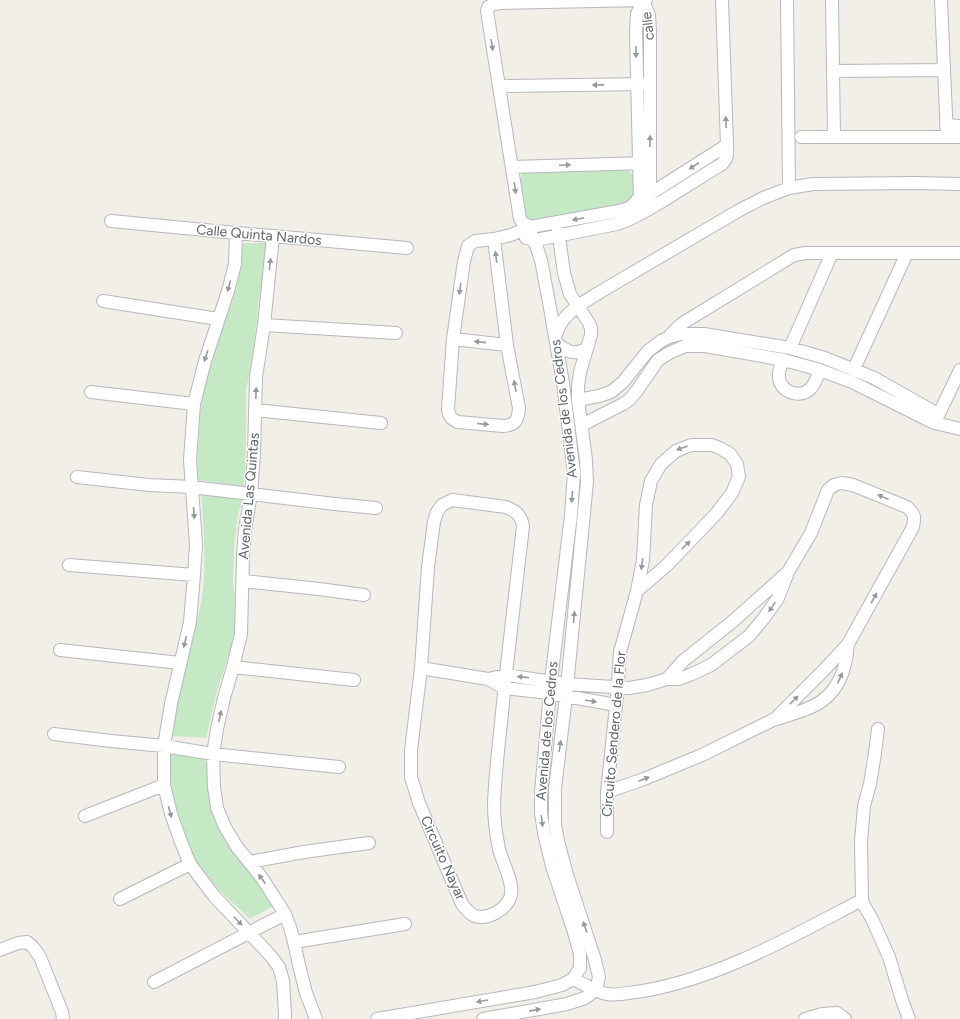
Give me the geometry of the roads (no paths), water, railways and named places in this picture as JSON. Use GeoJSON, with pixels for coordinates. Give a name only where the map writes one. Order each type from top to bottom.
{"type":"FeatureCollection","features":[{"type":"Feature","properties":{"kind":"street"},"geometry":{"type":"LineString","coordinates":[[530,227],[522,222],[520,218],[488,16],[488,7],[500,3],[644,0]]}},
{"type":"Feature","properties":{"kind":"street","name":"calle"},"geometry":{"type":"LineString","coordinates":[[644,0],[649,15],[650,84],[644,163]]}},
{"type":"Feature","properties":{"kind":"street","name":"calle"},"geometry":{"type":"LineString","coordinates":[[644,0],[637,14],[636,23],[637,84],[644,163],[645,211]]}},
{"type":"Feature","properties":{"kind":"street"},"geometry":{"type":"LineString","coordinates":[[512,235],[533,240],[559,236],[627,221],[726,160],[727,145],[722,0]]}},
{"type":"Feature","properties":{"kind":"street"},"geometry":{"type":"LineString","coordinates":[[787,0],[789,188]]}},
{"type":"Feature","properties":{"kind":"street"},"geometry":{"type":"LineString","coordinates":[[832,0],[834,137]]}},
{"type":"Feature","properties":{"kind":"street"},"geometry":{"type":"LineString","coordinates":[[941,0],[946,131]]}},
{"type":"Feature","properties":{"kind":"street"},"geometry":{"type":"LineString","coordinates":[[833,70],[944,70]]}},
{"type":"Feature","properties":{"kind":"street"},"geometry":{"type":"LineString","coordinates":[[499,86],[650,84]]}},
{"type":"Feature","properties":{"kind":"street"},"geometry":{"type":"LineString","coordinates":[[801,137],[834,137],[946,131],[960,126]]}},
{"type":"Feature","properties":{"kind":"street"},"geometry":{"type":"LineString","coordinates":[[946,131],[960,137]]}},
{"type":"Feature","properties":{"kind":"street"},"geometry":{"type":"LineString","coordinates":[[494,239],[508,345],[519,408],[518,418],[509,426],[458,422],[452,420],[449,414],[448,409],[453,339],[464,261],[468,246],[475,240],[494,239],[512,235],[530,227],[629,208],[645,195],[727,145]]}},
{"type":"Feature","properties":{"kind":"street"},"geometry":{"type":"LineString","coordinates":[[512,167],[644,163]]}},
{"type":"Feature","properties":{"kind":"street"},"geometry":{"type":"LineString","coordinates":[[586,349],[581,352],[569,352],[556,340],[560,325],[578,307],[600,292],[738,211],[763,198],[789,188],[813,184],[960,184]]}},
{"type":"Feature","properties":{"kind":"street","name":"Calle Quinta Nardos"},"geometry":{"type":"LineString","coordinates":[[111,221],[407,248]]}},
{"type":"Feature","properties":{"kind":"street","name":"Avenida de los Cedros"},"geometry":{"type":"LineString","coordinates":[[557,223],[564,273],[570,294],[589,323],[591,335],[580,372],[578,386],[578,400],[586,460],[587,482],[566,696],[555,789],[555,824],[567,875],[596,960],[599,977],[596,990]]}},
{"type":"Feature","properties":{"kind":"street","name":"Avenida de los Cedros"},"geometry":{"type":"LineString","coordinates":[[530,227],[532,239],[536,245],[541,260],[556,340],[574,473],[573,493],[550,680],[541,792],[541,813],[544,834],[552,866],[580,954],[580,968],[573,979]]}},
{"type":"Feature","properties":{"kind":"street"},"geometry":{"type":"LineString","coordinates":[[236,233],[235,264],[228,291],[205,361],[194,404],[190,460],[196,545],[194,575],[190,622],[180,663],[164,746],[164,785],[171,814],[190,864],[214,896],[270,954],[279,967],[283,981],[284,1019]]}},
{"type":"Feature","properties":{"kind":"street","name":"Avenida Las Quintas"},"geometry":{"type":"LineString","coordinates":[[273,236],[264,325],[256,377],[251,494],[245,530],[241,634],[224,698],[212,754],[217,808],[225,827],[237,847],[274,895],[285,914],[294,942],[306,993],[316,1019]]}},
{"type":"Feature","properties":{"kind":"street"},"geometry":{"type":"LineString","coordinates":[[790,348],[832,252]]}},
{"type":"Feature","properties":{"kind":"street"},"geometry":{"type":"LineString","coordinates":[[669,337],[683,323],[794,255],[832,252],[960,252]]}},
{"type":"Feature","properties":{"kind":"street"},"geometry":{"type":"LineString","coordinates":[[854,369],[907,253]]}},
{"type":"Feature","properties":{"kind":"street"},"geometry":{"type":"LineString","coordinates":[[103,301],[218,319]]}},
{"type":"Feature","properties":{"kind":"street"},"geometry":{"type":"LineString","coordinates":[[264,325],[396,333]]}},
{"type":"Feature","properties":{"kind":"street"},"geometry":{"type":"LineString","coordinates":[[578,400],[600,396],[611,392],[623,382],[648,350],[669,337],[681,334],[704,334],[790,348],[825,358],[874,378],[931,410],[937,418]]}},
{"type":"Feature","properties":{"kind":"street"},"geometry":{"type":"LineString","coordinates":[[453,339],[508,345]]}},
{"type":"Feature","properties":{"kind":"street"},"geometry":{"type":"LineString","coordinates":[[566,416],[581,419],[623,404],[636,392],[658,360],[685,346],[706,346],[784,360],[820,370],[852,382],[960,429]]}},
{"type":"Feature","properties":{"kind":"street"},"geometry":{"type":"LineString","coordinates":[[784,360],[779,370],[779,378],[787,391],[795,394],[810,390],[820,370]]}},
{"type":"Feature","properties":{"kind":"street"},"geometry":{"type":"LineString","coordinates":[[937,418],[960,370]]}},
{"type":"Feature","properties":{"kind":"street"},"geometry":{"type":"LineString","coordinates":[[623,382],[636,392]]}},
{"type":"Feature","properties":{"kind":"street"},"geometry":{"type":"LineString","coordinates":[[91,392],[194,404]]}},
{"type":"Feature","properties":{"kind":"street"},"geometry":{"type":"LineString","coordinates":[[255,410],[381,423]]}},
{"type":"Feature","properties":{"kind":"street","name":"Circuito Sendero de la Flor"},"geometry":{"type":"LineString","coordinates":[[607,832],[607,792],[620,652],[637,591],[642,560],[646,505],[651,481],[661,464],[676,451],[691,445],[712,445],[730,454],[736,464],[739,477],[732,493],[716,514],[667,565],[637,591]]}},
{"type":"Feature","properties":{"kind":"street"},"geometry":{"type":"LineString","coordinates":[[77,477],[149,485],[192,487],[376,508]]}},
{"type":"Feature","properties":{"kind":"street"},"geometry":{"type":"LineString","coordinates":[[488,679],[506,675],[550,680],[567,684],[629,688],[647,685],[667,678],[679,678],[692,674],[711,665],[749,636],[764,618],[778,598],[788,572],[811,533],[828,490],[834,485],[853,485],[907,507],[913,512],[913,527],[848,644],[775,720]]}},
{"type":"Feature","properties":{"kind":"street","name":"Circuito Nayar"},"geometry":{"type":"LineString","coordinates":[[452,500],[506,507],[514,510],[522,520],[523,526],[506,675],[494,805],[495,826],[500,851],[511,884],[511,897],[505,906],[498,912],[487,916],[475,916],[466,910],[457,894],[419,803],[411,776],[411,750],[421,668],[428,567],[434,522],[437,512],[442,505],[452,500]]}},
{"type":"Feature","properties":{"kind":"street"},"geometry":{"type":"LineString","coordinates":[[69,565],[194,575]]}},
{"type":"Feature","properties":{"kind":"street"},"geometry":{"type":"LineString","coordinates":[[667,678],[683,661],[732,622],[788,572]]}},
{"type":"Feature","properties":{"kind":"street"},"geometry":{"type":"LineString","coordinates":[[243,581],[364,595]]}},
{"type":"Feature","properties":{"kind":"street"},"geometry":{"type":"LineString","coordinates":[[607,792],[644,780],[702,755],[775,720],[811,708],[823,701],[832,693],[838,683],[843,671],[848,644]]}},
{"type":"Feature","properties":{"kind":"street"},"geometry":{"type":"LineString","coordinates":[[60,650],[180,663]]}},
{"type":"Feature","properties":{"kind":"street"},"geometry":{"type":"LineString","coordinates":[[233,667],[354,680]]}},
{"type":"Feature","properties":{"kind":"street"},"geometry":{"type":"LineString","coordinates":[[421,668],[488,679],[504,688],[549,693],[616,705]]}},
{"type":"Feature","properties":{"kind":"street"},"geometry":{"type":"LineString","coordinates":[[878,729],[875,754],[864,806],[861,841],[862,900],[889,957],[909,1019]]}},
{"type":"Feature","properties":{"kind":"street"},"geometry":{"type":"LineString","coordinates":[[54,734],[164,746],[212,754],[339,767]]}},
{"type":"Feature","properties":{"kind":"street"},"geometry":{"type":"LineString","coordinates":[[85,816],[164,785]]}},
{"type":"Feature","properties":{"kind":"street"},"geometry":{"type":"LineString","coordinates":[[249,862],[304,852],[369,843]]}},
{"type":"Feature","properties":{"kind":"street"},"geometry":{"type":"LineString","coordinates":[[120,898],[190,864]]}},
{"type":"Feature","properties":{"kind":"street"},"geometry":{"type":"LineString","coordinates":[[377,1019],[536,992],[562,985],[573,979],[606,994],[626,993],[676,984],[738,961],[862,900]]}},
{"type":"Feature","properties":{"kind":"street"},"geometry":{"type":"LineString","coordinates":[[154,982],[285,914]]}},
{"type":"Feature","properties":{"kind":"street"},"geometry":{"type":"LineString","coordinates":[[294,942],[405,924]]}},
{"type":"Feature","properties":{"kind":"street"},"geometry":{"type":"LineString","coordinates":[[0,950],[18,943],[27,942],[33,947],[40,957],[62,1012],[63,1019]]}},
{"type":"Feature","properties":{"kind":"street"},"geometry":{"type":"LineString","coordinates":[[283,981],[303,979]]}},
{"type":"Feature","properties":{"kind":"street"},"geometry":{"type":"LineString","coordinates":[[483,1019],[567,1004],[585,998],[596,990]]}},
{"type":"Feature","properties":{"kind":"street"},"geometry":{"type":"LineString","coordinates":[[805,1019],[822,1014],[837,1013],[845,1019]]}}]}
